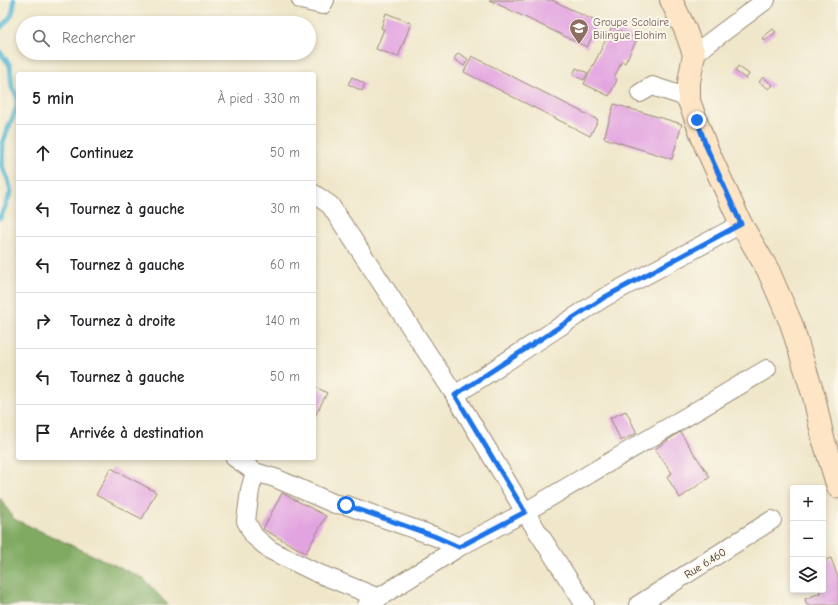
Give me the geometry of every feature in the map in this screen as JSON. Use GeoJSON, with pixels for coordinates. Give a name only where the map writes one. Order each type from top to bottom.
{"type":"FeatureCollection","features":[{"type":"Feature","properties":{"kind":"street"},"geometry":{"type":"LineString","coordinates":[[301,0],[322,5],[325,0]]}},
{"type":"Feature","properties":{"kind":"street"},"geometry":{"type":"LineString","coordinates":[[671,0],[694,54],[689,82],[689,101],[706,146],[741,224],[768,270],[791,323],[814,398],[823,438],[838,487]]}},
{"type":"Feature","properties":{"kind":"street"},"geometry":{"type":"LineString","coordinates":[[694,54],[766,0]]}},
{"type":"Feature","properties":{"kind":"street"},"geometry":{"type":"LineString","coordinates":[[640,93],[652,86],[680,95],[689,101]]}},
{"type":"Feature","properties":{"kind":"street"},"geometry":{"type":"LineString","coordinates":[[316,195],[330,205],[455,395],[525,512],[585,605]]}},
{"type":"Feature","properties":{"kind":"street"},"geometry":{"type":"LineString","coordinates":[[455,395],[605,297],[741,224]]}},
{"type":"Feature","properties":{"kind":"street"},"geometry":{"type":"LineString","coordinates":[[255,472],[250,490],[246,521],[254,536],[270,550],[373,601],[459,547],[525,512],[767,369]]}},
{"type":"Feature","properties":{"kind":"street"},"geometry":{"type":"LineString","coordinates":[[238,460],[255,472],[275,478],[335,504],[346,505],[434,536],[459,547]]}},
{"type":"Feature","properties":{"kind":"street","name":"Rue 6.460"},"geometry":{"type":"LineString","coordinates":[[638,605],[772,520]]}},
{"type":"Feature","properties":{"kind":"green space"},"geometry":{"type":"Polygon","coordinates":[[[0,498],[14,519],[143,578],[168,605],[0,605],[0,498]]]}},
{"type":"Feature","properties":{"kind":"building"},"geometry":{"type":"Polygon","coordinates":[[[489,0],[552,0],[599,23],[587,47],[489,0]]]}},
{"type":"Feature","properties":{"kind":"building"},"geometry":{"type":"Polygon","coordinates":[[[386,13],[411,23],[398,57],[376,49],[384,29],[381,28],[386,13]]]}},
{"type":"Feature","properties":{"kind":"building"},"geometry":{"type":"Polygon","coordinates":[[[612,27],[637,39],[625,63],[622,61],[614,78],[617,80],[609,96],[584,84],[612,27]]]}},
{"type":"Feature","properties":{"kind":"building"},"geometry":{"type":"Polygon","coordinates":[[[773,29],[776,32],[764,41],[762,38],[773,29]]]}},
{"type":"Feature","properties":{"kind":"building"},"geometry":{"type":"Polygon","coordinates":[[[458,53],[468,59],[464,66],[454,59],[458,53]]]}},
{"type":"Feature","properties":{"kind":"building"},"geometry":{"type":"Polygon","coordinates":[[[472,56],[598,120],[590,136],[464,72],[472,56]]]}},
{"type":"Feature","properties":{"kind":"building"},"geometry":{"type":"Polygon","coordinates":[[[738,66],[749,74],[746,79],[735,71],[738,66]]]}},
{"type":"Feature","properties":{"kind":"building"},"geometry":{"type":"Polygon","coordinates":[[[576,68],[588,73],[584,80],[573,75],[576,68]]]}},
{"type":"Feature","properties":{"kind":"building"},"geometry":{"type":"Polygon","coordinates":[[[352,77],[365,84],[362,91],[348,84],[352,77]]]}},
{"type":"Feature","properties":{"kind":"building"},"geometry":{"type":"Polygon","coordinates":[[[763,77],[773,85],[769,89],[759,82],[763,77]]]}},
{"type":"Feature","properties":{"kind":"building"},"geometry":{"type":"Polygon","coordinates":[[[614,104],[682,124],[672,159],[604,138],[614,104]]]}},
{"type":"Feature","properties":{"kind":"building"},"geometry":{"type":"Polygon","coordinates":[[[316,387],[327,393],[316,414],[316,387]]]}},
{"type":"Feature","properties":{"kind":"building"},"geometry":{"type":"Polygon","coordinates":[[[626,411],[637,433],[621,441],[610,418],[626,411]]]}},
{"type":"Feature","properties":{"kind":"building"},"geometry":{"type":"Polygon","coordinates":[[[680,432],[710,477],[680,498],[667,477],[672,473],[655,449],[680,432]]]}},
{"type":"Feature","properties":{"kind":"building"},"geometry":{"type":"Polygon","coordinates":[[[111,468],[156,492],[142,519],[96,495],[111,468]]]}},
{"type":"Feature","properties":{"kind":"building"},"geometry":{"type":"Polygon","coordinates":[[[282,493],[326,516],[306,553],[263,529],[282,493]]]}},
{"type":"Feature","properties":{"kind":"building"},"geometry":{"type":"Polygon","coordinates":[[[831,558],[838,578],[838,605],[807,605],[805,599],[820,593],[826,593],[826,560],[831,558]]]}},
{"type":"Feature","properties":{"kind":"waterway"},"geometry":{"type":"LineString","coordinates":[[0,28],[11,16],[14,0]]}},
{"type":"Feature","properties":{"kind":"waterway"},"geometry":{"type":"LineString","coordinates":[[0,52],[10,65],[12,88],[16,94]]}},
{"type":"Feature","properties":{"kind":"waterway"},"geometry":{"type":"LineString","coordinates":[[0,218],[11,192],[8,179],[2,166],[3,141],[16,109]]}},
{"type":"Feature","properties":{"kind":"place","name":"Groupe Scolaire Bilingue Elohim"},"geometry":{"type":"Point","coordinates":[579,45]}},
{"type":"Feature","properties":{"kind":"route"},"geometry":{"type":"LineString","coordinates":[[346,505],[434,536],[459,547],[525,512],[455,395],[605,297],[741,224],[706,146],[697,120]]}}]}
